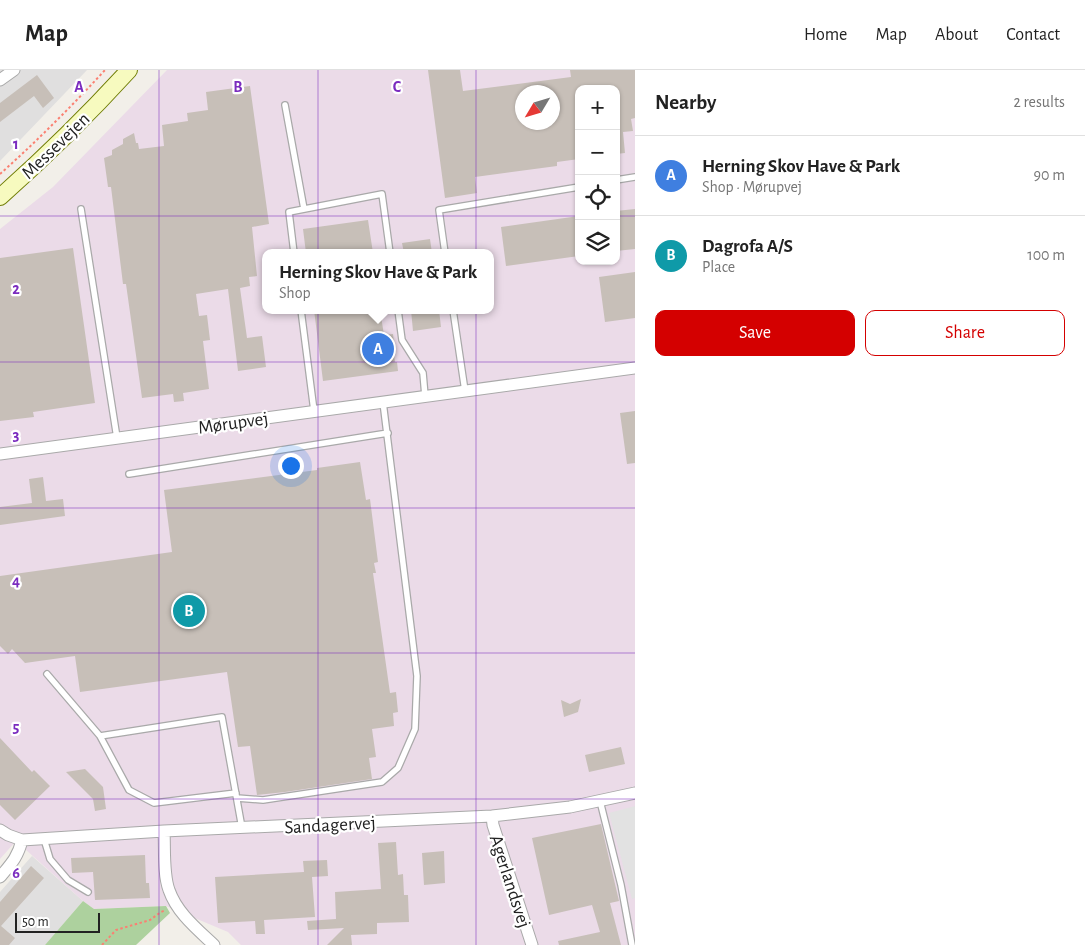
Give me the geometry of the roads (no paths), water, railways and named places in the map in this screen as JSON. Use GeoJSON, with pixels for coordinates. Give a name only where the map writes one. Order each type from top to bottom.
{"type":"FeatureCollection","features":[{"type":"Feature","properties":{"kind":"main road","name":"Messevejen"},"geometry":{"type":"LineString","coordinates":[[0,197],[85,116],[129,70]]}},
{"type":"Feature","properties":{"kind":"street"},"geometry":{"type":"LineString","coordinates":[[0,80],[14,70]]}},
{"type":"Feature","properties":{"kind":"street","name":"Mørupvej"},"geometry":{"type":"LineString","coordinates":[[0,454],[635,368]]}},
{"type":"Feature","properties":{"kind":"street","name":"Sandagervej"},"geometry":{"type":"LineString","coordinates":[[22,840],[164,831],[492,816],[570,807],[635,793]]}},
{"type":"Feature","properties":{"kind":"street","name":"Agerlandsvej"},"geometry":{"type":"LineString","coordinates":[[492,816],[493,825],[532,945]]}},
{"type":"Feature","properties":{"kind":"street"},"geometry":{"type":"LineString","coordinates":[[0,830],[22,840],[20,851],[0,877]]}},
{"type":"Feature","properties":{"kind":"street"},"geometry":{"type":"LineString","coordinates":[[164,831],[169,890],[187,919],[214,945]]}},
{"type":"Feature","properties":{"kind":"lane"},"geometry":{"type":"LineString","coordinates":[[285,105],[304,209]]}},
{"type":"Feature","properties":{"kind":"lane"},"geometry":{"type":"LineString","coordinates":[[620,179],[635,177]]}},
{"type":"Feature","properties":{"kind":"lane"},"geometry":{"type":"LineString","coordinates":[[444,249],[439,210],[575,188]]}},
{"type":"Feature","properties":{"kind":"lane"},"geometry":{"type":"LineString","coordinates":[[294,249],[289,212],[382,194],[389,249]]}},
{"type":"Feature","properties":{"kind":"lane"},"geometry":{"type":"LineString","coordinates":[[81,209],[117,438]]}},
{"type":"Feature","properties":{"kind":"lane"},"geometry":{"type":"LineString","coordinates":[[302,314],[314,411]]}},
{"type":"Feature","properties":{"kind":"lane"},"geometry":{"type":"LineString","coordinates":[[399,314],[402,340],[423,373],[425,396]]}},
{"type":"Feature","properties":{"kind":"lane"},"geometry":{"type":"LineString","coordinates":[[455,314],[465,391]]}},
{"type":"Feature","properties":{"kind":"lane"},"geometry":{"type":"LineString","coordinates":[[47,674],[100,736],[129,790],[154,803],[236,795],[263,800],[382,782],[398,768],[415,729],[417,676],[384,402]]}},
{"type":"Feature","properties":{"kind":"lane"},"geometry":{"type":"LineString","coordinates":[[129,474],[388,433]]}},
{"type":"Feature","properties":{"kind":"lane"},"geometry":{"type":"LineString","coordinates":[[100,736],[222,717],[242,828]]}},
{"type":"Feature","properties":{"kind":"lane"},"geometry":{"type":"LineString","coordinates":[[600,802],[621,885],[632,945]]}},
{"type":"Feature","properties":{"kind":"lane"},"geometry":{"type":"LineString","coordinates":[[44,838],[50,859],[68,880],[88,892]]}},
{"type":"Feature","properties":{"kind":"place","name":"Herning Skov Have & Park"},"geometry":{"type":"Point","coordinates":[378,349]}},
{"type":"Feature","properties":{"kind":"place","name":"Dagrofa A/S"},"geometry":{"type":"Point","coordinates":[189,611]}}]}
